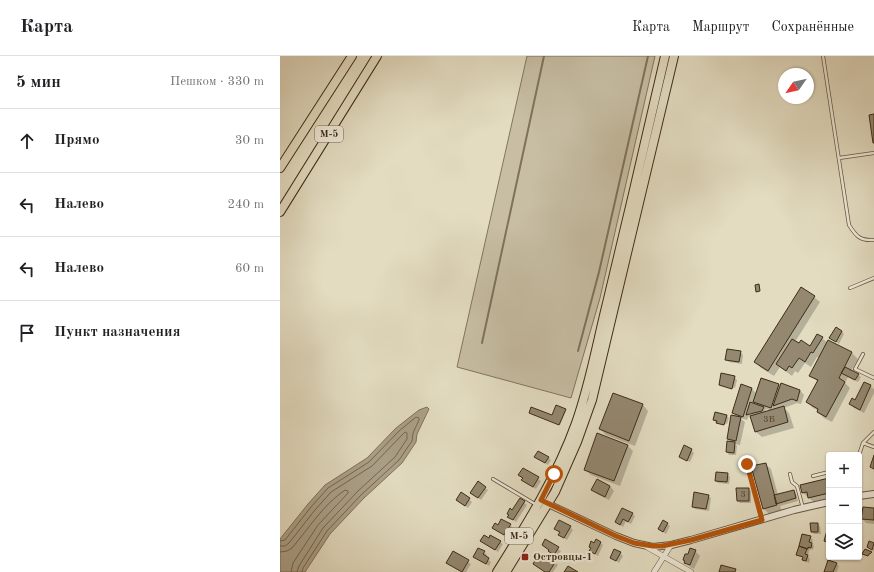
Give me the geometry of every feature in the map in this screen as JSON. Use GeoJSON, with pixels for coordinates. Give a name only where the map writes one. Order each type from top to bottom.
{"type":"FeatureCollection","features":[{"type":"Feature","properties":{"kind":"main road","name":"М-5"},"geometry":{"type":"LineString","coordinates":[[280,168],[352,56]]}},
{"type":"Feature","properties":{"kind":"main road","name":"М-5"},"geometry":{"type":"LineString","coordinates":[[280,212],[377,56]]}},
{"type":"Feature","properties":{"kind":"main road"},"geometry":{"type":"LineString","coordinates":[[542,503],[576,423],[584,398],[665,56]]}},
{"type":"Feature","properties":{"kind":"main road"},"geometry":{"type":"LineString","coordinates":[[542,503],[555,492],[571,458],[592,400],[674,56]]}},
{"type":"Feature","properties":{"kind":"main road","name":"М-5"},"geometry":{"type":"LineString","coordinates":[[497,572],[542,503]]}},
{"type":"Feature","properties":{"kind":"main road","name":"М-5"},"geometry":{"type":"LineString","coordinates":[[506,572],[542,503]]}},
{"type":"Feature","properties":{"kind":"street"},"geometry":{"type":"LineString","coordinates":[[862,496],[874,494]]}},
{"type":"Feature","properties":{"kind":"street"},"geometry":{"type":"LineString","coordinates":[[542,503],[599,525],[616,536],[644,545],[653,546],[671,544],[826,503]]}},
{"type":"Feature","properties":{"kind":"street"},"geometry":{"type":"LineString","coordinates":[[654,572],[671,544]]}},
{"type":"Feature","properties":{"kind":"street"},"geometry":{"type":"LineString","coordinates":[[644,545],[691,572]]}},
{"type":"Feature","properties":{"kind":"lane"},"geometry":{"type":"LineString","coordinates":[[822,56],[849,225],[856,235],[865,241],[874,240]]}},
{"type":"Feature","properties":{"kind":"lane"},"geometry":{"type":"LineString","coordinates":[[839,158],[874,153]]}},
{"type":"Feature","properties":{"kind":"lane"},"geometry":{"type":"LineString","coordinates":[[850,288],[874,278]]}},
{"type":"Feature","properties":{"kind":"lane"},"geometry":{"type":"LineString","coordinates":[[863,354],[855,369],[874,378]]}},
{"type":"Feature","properties":{"kind":"lane"},"geometry":{"type":"LineString","coordinates":[[860,452],[863,443],[874,432]]}},
{"type":"Feature","properties":{"kind":"lane"},"geometry":{"type":"LineString","coordinates":[[863,443],[874,447]]}},
{"type":"Feature","properties":{"kind":"lane"},"geometry":{"type":"LineString","coordinates":[[747,464],[762,520]]}},
{"type":"Feature","properties":{"kind":"lane"},"geometry":{"type":"LineString","coordinates":[[813,476],[826,473]]}},
{"type":"Feature","properties":{"kind":"lane"},"geometry":{"type":"LineString","coordinates":[[790,474],[792,482],[798,486],[803,508]]}},
{"type":"Feature","properties":{"kind":"lane"},"geometry":{"type":"LineString","coordinates":[[493,479],[542,503]]}},
{"type":"Feature","properties":{"kind":"shaded area"},"geometry":{"type":"Polygon","coordinates":[[[527,56],[655,56],[600,298],[571,398],[457,367],[527,56]]]}},
{"type":"Feature","properties":{"kind":"water"},"geometry":{"type":"Polygon","coordinates":[[[427,407],[429,409],[417,434],[416,442],[402,463],[364,498],[330,534],[305,572],[280,572],[280,539],[308,504],[325,485],[367,458],[396,428],[419,410],[427,407]]]}},
{"type":"Feature","properties":{"kind":"building"},"geometry":{"type":"Polygon","coordinates":[[[874,114],[874,143],[873,143],[869,115],[874,114]]]}},
{"type":"Feature","properties":{"kind":"building"},"geometry":{"type":"Polygon","coordinates":[[[759,284],[760,291],[756,292],[755,285],[759,284]]]}},
{"type":"Feature","properties":{"kind":"building"},"geometry":{"type":"Polygon","coordinates":[[[801,287],[815,296],[768,371],[754,362],[801,287]]]}},
{"type":"Feature","properties":{"kind":"building"},"geometry":{"type":"Polygon","coordinates":[[[836,327],[842,331],[836,342],[829,338],[836,327]]]}},
{"type":"Feature","properties":{"kind":"building"},"geometry":{"type":"Polygon","coordinates":[[[817,334],[823,337],[813,353],[811,352],[805,362],[799,358],[792,368],[789,366],[786,371],[776,364],[792,339],[799,343],[801,340],[810,346],[817,334]]]}},
{"type":"Feature","properties":{"kind":"building"},"geometry":{"type":"Polygon","coordinates":[[[828,340],[852,352],[839,378],[845,382],[826,417],[817,412],[818,409],[806,402],[818,380],[809,376],[828,340]]]}},
{"type":"Feature","properties":{"kind":"building"},"geometry":{"type":"Polygon","coordinates":[[[727,349],[741,351],[739,362],[725,360],[727,349]]]}},
{"type":"Feature","properties":{"kind":"building"},"geometry":{"type":"Polygon","coordinates":[[[845,367],[859,374],[855,380],[841,373],[845,367]]]}},
{"type":"Feature","properties":{"kind":"building"},"geometry":{"type":"Polygon","coordinates":[[[721,373],[735,376],[732,389],[719,385],[721,373]]]}},
{"type":"Feature","properties":{"kind":"building"},"geometry":{"type":"Polygon","coordinates":[[[761,378],[779,384],[771,408],[753,402],[761,378]]]}},
{"type":"Feature","properties":{"kind":"building"},"geometry":{"type":"Polygon","coordinates":[[[864,382],[871,385],[860,410],[849,404],[852,398],[855,400],[864,382]]]}},
{"type":"Feature","properties":{"kind":"building"},"geometry":{"type":"Polygon","coordinates":[[[781,383],[800,390],[797,401],[792,399],[773,406],[781,383]]]}},
{"type":"Feature","properties":{"kind":"building"},"geometry":{"type":"Polygon","coordinates":[[[741,384],[752,388],[743,417],[732,413],[741,384]]]}},
{"type":"Feature","properties":{"kind":"building"},"geometry":{"type":"Polygon","coordinates":[[[613,393],[643,404],[629,441],[599,429],[613,393]]]}},
{"type":"Feature","properties":{"kind":"building"},"geometry":{"type":"Polygon","coordinates":[[[750,402],[764,407],[762,411],[746,415],[750,402]]]}},
{"type":"Feature","properties":{"kind":"building"},"geometry":{"type":"Polygon","coordinates":[[[556,405],[566,409],[559,425],[529,413],[531,407],[552,415],[556,405]]]}},
{"type":"Feature","properties":{"kind":"building"},"geometry":{"type":"Polygon","coordinates":[[[784,406],[788,422],[755,432],[750,416],[784,406]]]}},
{"type":"Feature","properties":{"kind":"building"},"geometry":{"type":"Polygon","coordinates":[[[715,412],[727,415],[724,425],[716,423],[717,421],[713,420],[715,412]]]}},
{"type":"Feature","properties":{"kind":"building"},"geometry":{"type":"Polygon","coordinates":[[[731,415],[741,417],[736,441],[727,439],[731,415]]]}},
{"type":"Feature","properties":{"kind":"building"},"geometry":{"type":"Polygon","coordinates":[[[597,433],[628,445],[614,481],[584,470],[597,433]]]}},
{"type":"Feature","properties":{"kind":"building"},"geometry":{"type":"Polygon","coordinates":[[[727,441],[735,442],[734,453],[726,452],[727,441]]]}},
{"type":"Feature","properties":{"kind":"building"},"geometry":{"type":"Polygon","coordinates":[[[684,445],[692,449],[687,461],[679,457],[684,445]]]}},
{"type":"Feature","properties":{"kind":"building"},"geometry":{"type":"Polygon","coordinates":[[[538,451],[549,457],[545,463],[534,457],[538,451]]]}},
{"type":"Feature","properties":{"kind":"building"},"geometry":{"type":"Polygon","coordinates":[[[874,455],[874,469],[870,467],[874,455]]]}},
{"type":"Feature","properties":{"kind":"building"},"geometry":{"type":"Polygon","coordinates":[[[766,463],[777,505],[763,509],[751,466],[766,463]]]}},
{"type":"Feature","properties":{"kind":"building"},"geometry":{"type":"Polygon","coordinates":[[[523,468],[539,477],[533,487],[521,480],[523,478],[518,475],[523,468]]]}},
{"type":"Feature","properties":{"kind":"building"},"geometry":{"type":"Polygon","coordinates":[[[716,472],[728,473],[727,482],[715,481],[716,472]]]}},
{"type":"Feature","properties":{"kind":"building"},"geometry":{"type":"Polygon","coordinates":[[[597,479],[610,486],[605,497],[591,490],[597,479]]]}},
{"type":"Feature","properties":{"kind":"building"},"geometry":{"type":"Polygon","coordinates":[[[826,479],[826,494],[808,498],[807,492],[802,493],[800,485],[826,479]]]}},
{"type":"Feature","properties":{"kind":"building"},"geometry":{"type":"Polygon","coordinates":[[[478,481],[486,487],[478,498],[470,493],[478,481]]]}},
{"type":"Feature","properties":{"kind":"building"},"geometry":{"type":"Polygon","coordinates":[[[736,488],[749,488],[749,501],[737,501],[736,488]]]}},
{"type":"Feature","properties":{"kind":"building"},"geometry":{"type":"Polygon","coordinates":[[[794,490],[796,498],[776,504],[774,495],[794,490]]]}},
{"type":"Feature","properties":{"kind":"building"},"geometry":{"type":"Polygon","coordinates":[[[461,492],[470,498],[465,506],[456,500],[461,492]]]}},
{"type":"Feature","properties":{"kind":"building"},"geometry":{"type":"Polygon","coordinates":[[[694,492],[709,495],[706,509],[692,507],[694,492]]]}},
{"type":"Feature","properties":{"kind":"building"},"geometry":{"type":"Polygon","coordinates":[[[520,498],[525,501],[513,520],[507,517],[509,515],[507,514],[510,508],[512,510],[520,498]]]}},
{"type":"Feature","properties":{"kind":"building"},"geometry":{"type":"Polygon","coordinates":[[[863,507],[874,508],[874,520],[862,519],[863,507]]]}},
{"type":"Feature","properties":{"kind":"building"},"geometry":{"type":"Polygon","coordinates":[[[622,508],[633,513],[628,522],[623,519],[620,525],[615,522],[622,508]]]}},
{"type":"Feature","properties":{"kind":"building"},"geometry":{"type":"Polygon","coordinates":[[[501,519],[511,524],[504,535],[492,528],[495,523],[498,525],[501,519]]]}},
{"type":"Feature","properties":{"kind":"building"},"geometry":{"type":"Polygon","coordinates":[[[559,520],[571,526],[564,538],[558,535],[560,532],[554,529],[559,520]]]}},
{"type":"Feature","properties":{"kind":"building"},"geometry":{"type":"Polygon","coordinates":[[[663,520],[668,523],[663,532],[658,529],[663,520]]]}},
{"type":"Feature","properties":{"kind":"building"},"geometry":{"type":"Polygon","coordinates":[[[810,523],[818,523],[818,532],[811,532],[810,523]]]}},
{"type":"Feature","properties":{"kind":"building"},"geometry":{"type":"Polygon","coordinates":[[[802,534],[811,536],[809,542],[812,543],[811,548],[808,547],[808,549],[799,546],[802,534]]]}},
{"type":"Feature","properties":{"kind":"building"},"geometry":{"type":"Polygon","coordinates":[[[484,535],[489,538],[490,535],[501,541],[495,550],[480,541],[484,535]]]}},
{"type":"Feature","properties":{"kind":"building"},"geometry":{"type":"Polygon","coordinates":[[[545,539],[559,547],[554,555],[542,545],[545,539]]]}},
{"type":"Feature","properties":{"kind":"building"},"geometry":{"type":"Polygon","coordinates":[[[596,539],[601,542],[595,554],[589,551],[591,548],[589,547],[591,541],[594,543],[596,539]]]}},
{"type":"Feature","properties":{"kind":"building"},"geometry":{"type":"Polygon","coordinates":[[[869,541],[874,543],[872,550],[867,547],[869,541]]]}},
{"type":"Feature","properties":{"kind":"building"},"geometry":{"type":"Polygon","coordinates":[[[799,546],[807,549],[805,554],[808,555],[806,561],[802,560],[803,557],[796,555],[799,546]]]}},
{"type":"Feature","properties":{"kind":"building"},"geometry":{"type":"Polygon","coordinates":[[[478,548],[485,551],[483,554],[489,558],[486,564],[473,557],[478,548]]]}},
{"type":"Feature","properties":{"kind":"building"},"geometry":{"type":"Polygon","coordinates":[[[690,548],[696,550],[690,565],[684,563],[685,561],[683,560],[685,554],[688,554],[690,548]]]}},
{"type":"Feature","properties":{"kind":"building"},"geometry":{"type":"Polygon","coordinates":[[[614,549],[621,552],[616,561],[610,558],[614,549]]]}},
{"type":"Feature","properties":{"kind":"building"},"geometry":{"type":"Polygon","coordinates":[[[865,549],[872,552],[868,556],[862,554],[865,549]]]}},
{"type":"Feature","properties":{"kind":"building"},"geometry":{"type":"Polygon","coordinates":[[[453,551],[469,560],[462,572],[446,563],[453,551]]]}},
{"type":"Feature","properties":{"kind":"building"},"geometry":{"type":"Polygon","coordinates":[[[538,555],[544,559],[546,555],[556,561],[549,572],[545,572],[533,564],[538,555]]]}},
{"type":"Feature","properties":{"kind":"building"},"geometry":{"type":"Polygon","coordinates":[[[828,560],[837,563],[833,572],[824,572],[828,560]]]}},
{"type":"Feature","properties":{"kind":"building"},"geometry":{"type":"Polygon","coordinates":[[[721,565],[736,569],[735,572],[719,572],[721,565]]]}},
{"type":"Feature","properties":{"kind":"building"},"geometry":{"type":"Polygon","coordinates":[[[568,566],[578,572],[564,572],[568,566]]]}},
{"type":"Feature","properties":{"kind":"waterway"},"geometry":{"type":"LineString","coordinates":[[482,343],[544,56]]}},
{"type":"Feature","properties":{"kind":"waterway"},"geometry":{"type":"LineString","coordinates":[[578,351],[599,272],[648,56]]}},
{"type":"Feature","properties":{"kind":"place","name":"Островцы-1"},"geometry":{"type":"Point","coordinates":[525,557]}},
{"type":"Feature","properties":{"kind":"route"},"geometry":{"type":"LineString","coordinates":[[554,474],[541,500],[616,536],[634,543],[662,546],[691,540],[762,520],[747,464]]}}]}
